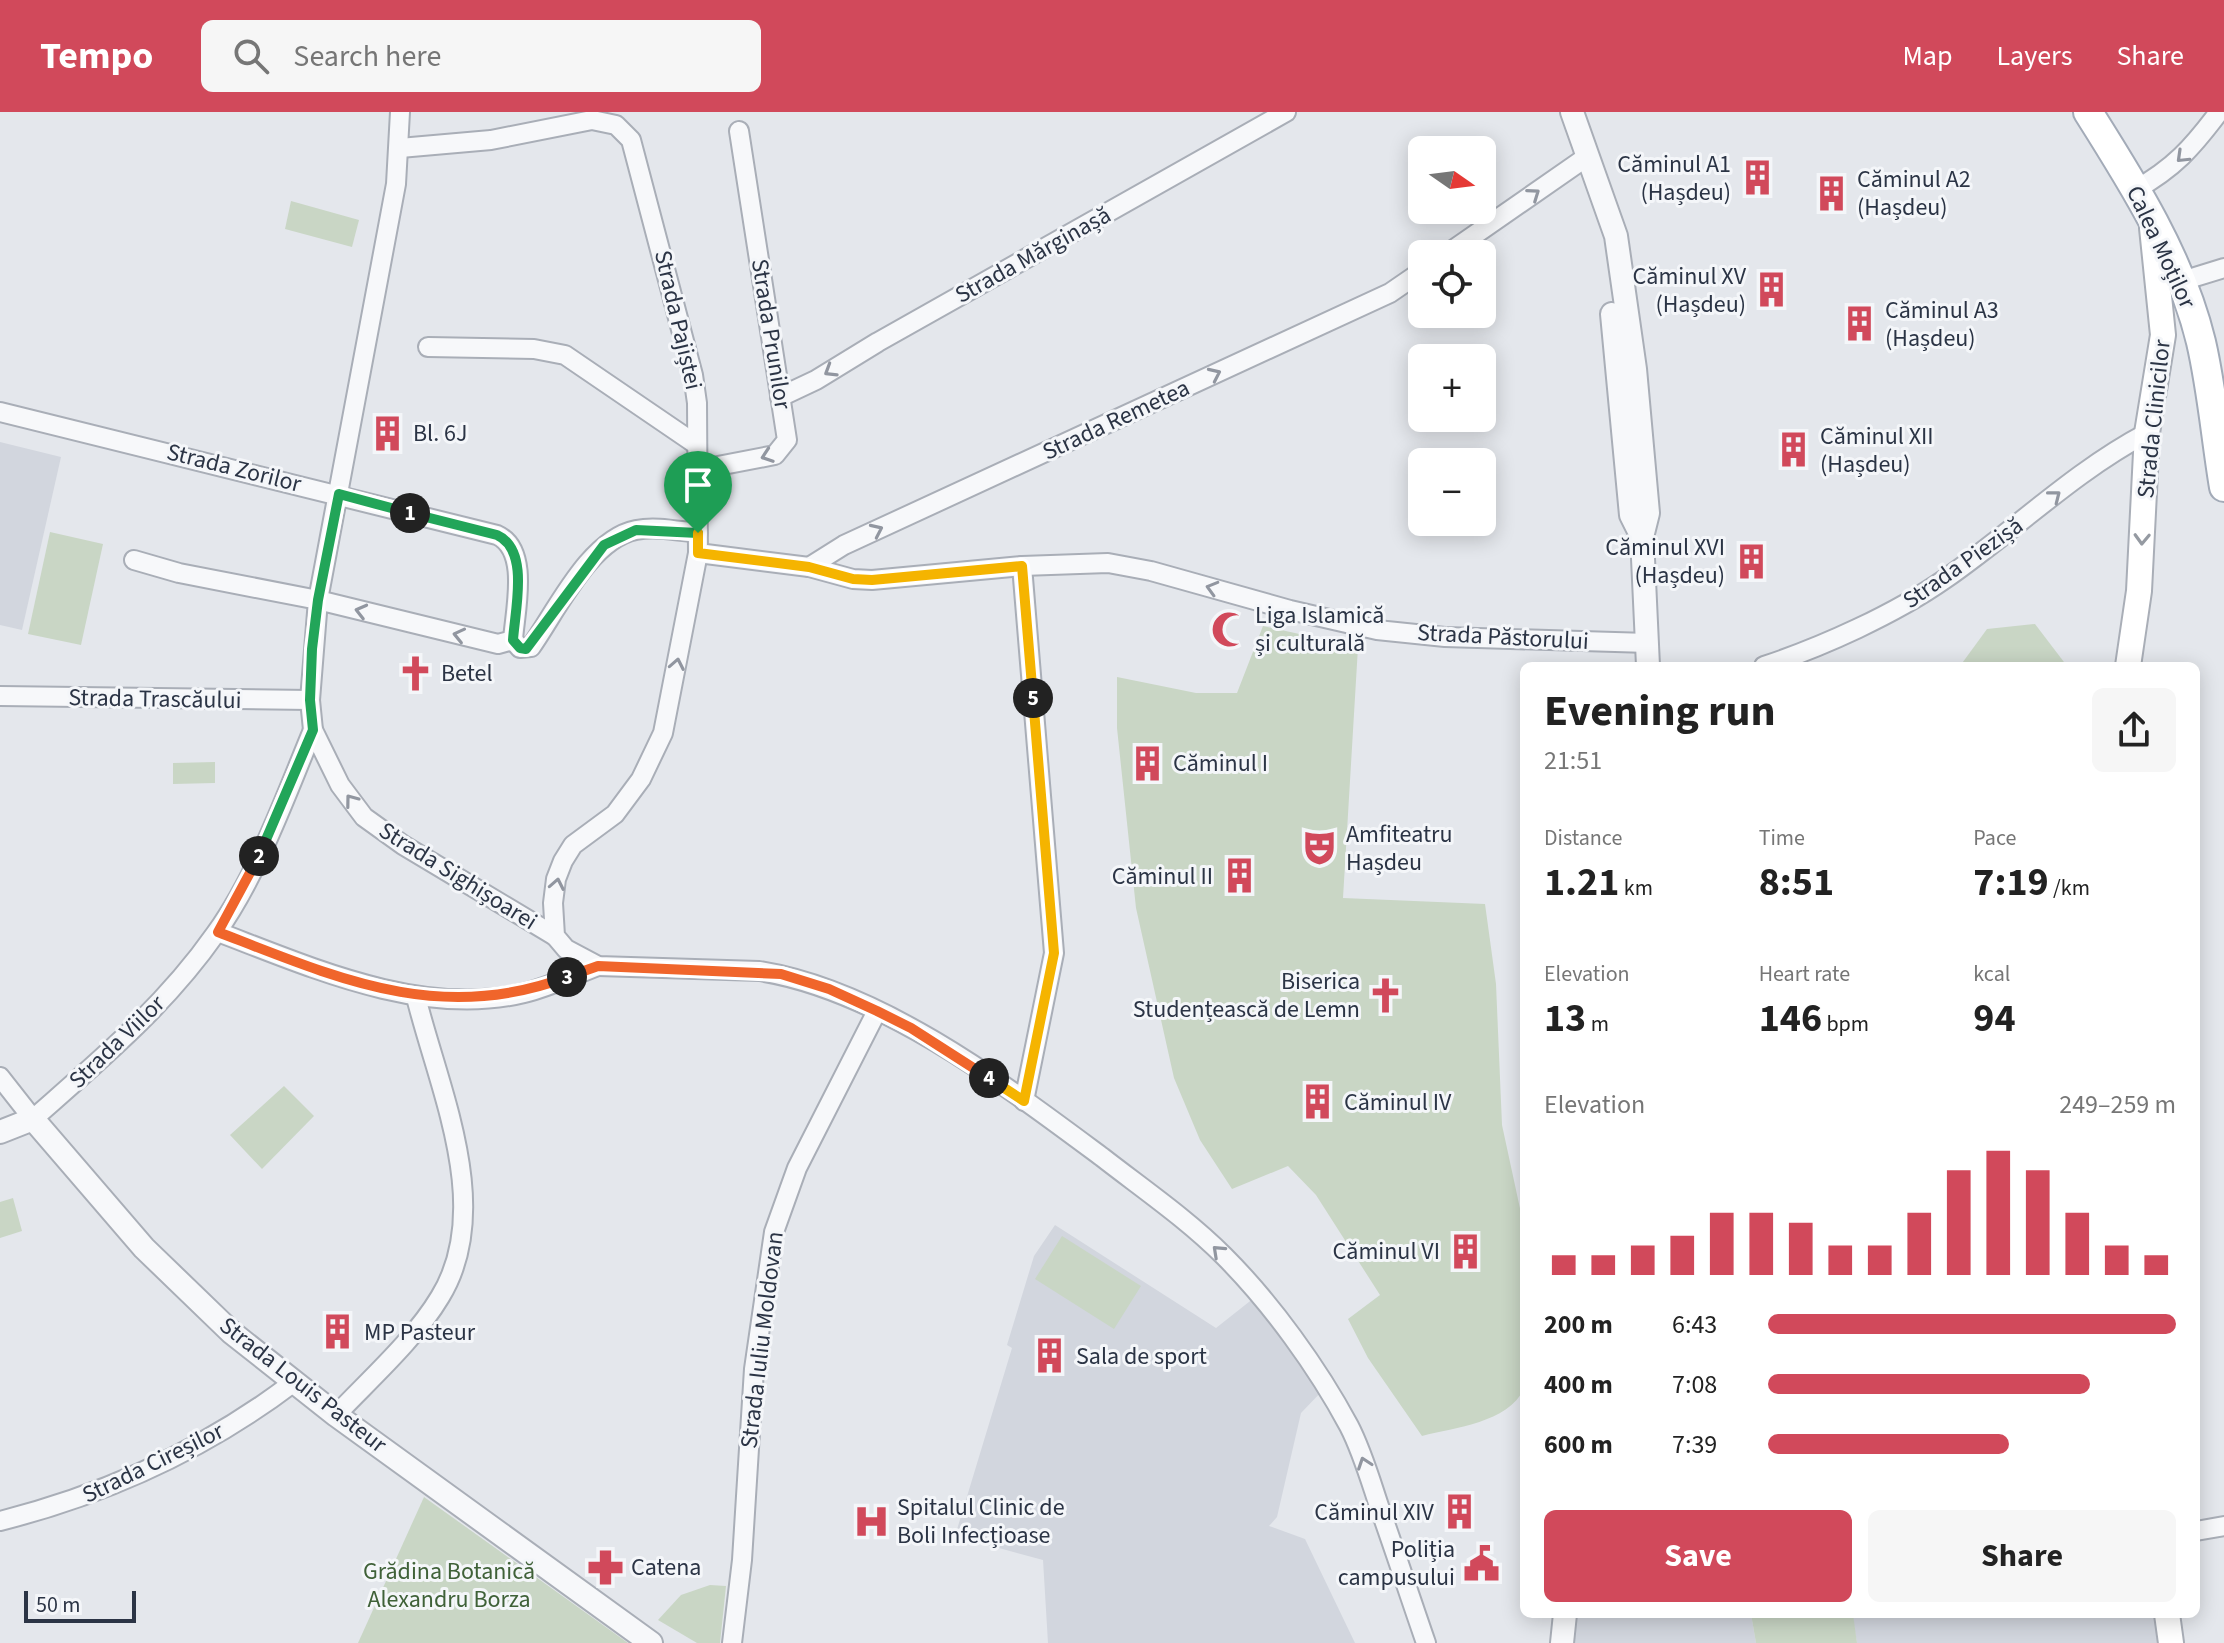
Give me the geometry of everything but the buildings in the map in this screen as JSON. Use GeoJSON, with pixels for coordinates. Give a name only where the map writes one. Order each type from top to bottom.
{"type":"FeatureCollection","features":[{"type":"Feature","properties":{"kind":"main road","name":"Calea Moților"},"geometry":{"type":"LineString","coordinates":[[2088,112],[2135,190],[2182,281],[2201,343],[2224,487]]}},
{"type":"Feature","properties":{"kind":"main road","name":"Strada Clinicilor"},"geometry":{"type":"LineString","coordinates":[[2129,662],[2139,591],[2147,433],[2161,357],[2163,325],[2151,221]]}},
{"type":"Feature","properties":{"kind":"main road"},"geometry":{"type":"LineString","coordinates":[[2168,1618],[2171,1643]]}},
{"type":"Feature","properties":{"kind":"street","name":"Strada Sighișoarei"},"geometry":{"type":"LineString","coordinates":[[400,112],[400,148],[366,353],[318,600],[310,700],[313,730],[340,785],[364,817],[403,845],[555,936]]}},
{"type":"Feature","properties":{"kind":"street","name":"Strada Mărginașă"},"geometry":{"type":"LineString","coordinates":[[780,397],[816,380],[1286,112]]}},
{"type":"Feature","properties":{"kind":"street"},"geometry":{"type":"LineString","coordinates":[[1572,112],[1607,214],[1603,241],[1619,370],[1631,515],[1642,537],[1648,655]]}},
{"type":"Feature","properties":{"kind":"street"},"geometry":{"type":"LineString","coordinates":[[2135,190],[2163,175],[2189,153],[2219,112]]}},
{"type":"Feature","properties":{"kind":"street","name":"Strada Pajiștei"},"geometry":{"type":"LineString","coordinates":[[400,148],[491,140],[592,120],[605,121],[625,132],[631,140],[689,351],[697,403],[698,553],[663,733],[641,779],[615,814],[573,845],[563,861],[555,891],[555,936]]}},
{"type":"Feature","properties":{"kind":"street","name":"Strada Prunilor"},"geometry":{"type":"LineString","coordinates":[[697,470],[766,458],[781,451],[787,440],[739,131]]}},
{"type":"Feature","properties":{"kind":"street"},"geometry":{"type":"LineString","coordinates":[[1467,240],[1588,156]]}},
{"type":"Feature","properties":{"kind":"street"},"geometry":{"type":"LineString","coordinates":[[2182,281],[2224,268]]}},
{"type":"Feature","properties":{"kind":"street","name":"Strada Remetea"},"geometry":{"type":"LineString","coordinates":[[809,567],[844,545],[1390,293],[1408,281]]}},
{"type":"Feature","properties":{"kind":"street"},"geometry":{"type":"LineString","coordinates":[[428,347],[534,349],[565,355],[697,445]]}},
{"type":"Feature","properties":{"kind":"street","name":"Strada Zorilor"},"geometry":{"type":"LineString","coordinates":[[0,412],[497,535],[510,542],[518,565],[522,643]]}},
{"type":"Feature","properties":{"kind":"street","name":"Strada Piezișă"},"geometry":{"type":"LineString","coordinates":[[1773,662],[1901,608],[1944,580],[2087,471],[2147,433]]}},
{"type":"Feature","properties":{"kind":"street"},"geometry":{"type":"LineString","coordinates":[[134,560],[179,573],[318,600],[498,644],[522,643],[604,545],[636,530],[698,533]]}},
{"type":"Feature","properties":{"kind":"street","name":"Strada Păstorului"},"geometry":{"type":"LineString","coordinates":[[698,553],[809,567],[853,579],[872,580],[1022,566],[1125,565],[1377,630],[1648,655]]}},
{"type":"Feature","properties":{"kind":"street"},"geometry":{"type":"LineString","coordinates":[[1022,566],[1054,953],[1024,1101]]}},
{"type":"Feature","properties":{"kind":"street","name":"Strada Trascăului"},"geometry":{"type":"LineString","coordinates":[[0,696],[310,700]]}},
{"type":"Feature","properties":{"kind":"street","name":"Strada Viilor"},"geometry":{"type":"LineString","coordinates":[[0,1132],[33,1119],[149,1016],[218,932],[258,858],[313,730]]}},
{"type":"Feature","properties":{"kind":"street"},"geometry":{"type":"LineString","coordinates":[[218,932],[317,970],[416,997],[487,998],[523,993],[598,966],[781,974],[829,989],[911,1028],[1024,1101],[1176,1213],[1224,1255],[1275,1314],[1349,1426],[1426,1643]]}},
{"type":"Feature","properties":{"kind":"street"},"geometry":{"type":"LineString","coordinates":[[555,936],[566,949],[598,966]]}},
{"type":"Feature","properties":{"kind":"street"},"geometry":{"type":"LineString","coordinates":[[336,1415],[429,1313],[449,1281],[459,1249],[463,1213],[458,1149],[416,997]]}},
{"type":"Feature","properties":{"kind":"street","name":"Strada Iuliu Moldovan"},"geometry":{"type":"LineString","coordinates":[[732,1643],[742,1560],[754,1369],[774,1232],[811,1136],[877,1011]]}},
{"type":"Feature","properties":{"kind":"street","name":"Strada Louis Pasteur"},"geometry":{"type":"LineString","coordinates":[[0,1077],[144,1248],[231,1332],[336,1415],[651,1643]]}},
{"type":"Feature","properties":{"kind":"street","name":"Strada Cireșilor"},"geometry":{"type":"LineString","coordinates":[[0,1521],[65,1504],[138,1474],[228,1428],[294,1382]]}},
{"type":"Feature","properties":{"kind":"street"},"geometry":{"type":"LineString","coordinates":[[2200,1530],[2224,1526]]}},
{"type":"Feature","properties":{"kind":"street"},"geometry":{"type":"LineString","coordinates":[[1562,1643],[1565,1618]]}},
{"type":"Feature","properties":{"kind":"shaded area"},"geometry":{"type":"Polygon","coordinates":[[[0,442],[61,457],[22,630],[0,625],[0,442]]]}},
{"type":"Feature","properties":{"kind":"shaded area"},"geometry":{"type":"Polygon","coordinates":[[[1055,1225],[1216,1328],[1259,1294],[1325,1388],[1301,1413],[1277,1517],[1269,1526],[1305,1539],[1355,1643],[1048,1643],[1043,1560],[955,1536],[1012,1348],[1007,1345],[1034,1256],[1055,1225]]]}},
{"type":"Feature","properties":{"kind":"shaded area"},"geometry":{"type":"Polygon","coordinates":[[[1569,1618],[1752,1618],[1756,1643],[1566,1643],[1569,1618]]]}},
{"type":"Feature","properties":{"kind":"shaded area"},"geometry":{"type":"Polygon","coordinates":[[[1853,1618],[2155,1618],[2159,1643],[1857,1643],[1853,1618]]]}},
{"type":"Feature","properties":{"kind":"green space"},"geometry":{"type":"Polygon","coordinates":[[[291,201],[359,220],[352,247],[285,229],[291,201]]]}},
{"type":"Feature","properties":{"kind":"green space"},"geometry":{"type":"Polygon","coordinates":[[[50,532],[103,544],[81,645],[28,634],[50,532]]]}},
{"type":"Feature","properties":{"kind":"green space"},"geometry":{"type":"Polygon","coordinates":[[[2035,624],[2064,662],[1963,662],[1987,629],[2035,624]]]}},
{"type":"Feature","properties":{"kind":"green space"},"geometry":{"type":"Polygon","coordinates":[[[1263,626],[1358,647],[1343,898],[1485,904],[1496,984],[1502,1125],[1520,1208],[1520,1394],[1506,1409],[1479,1422],[1422,1436],[1368,1358],[1348,1319],[1380,1295],[1316,1195],[1288,1166],[1232,1189],[1200,1140],[1174,1078],[1136,908],[1117,728],[1117,677],[1196,693],[1237,693],[1263,626]]]}},
{"type":"Feature","properties":{"kind":"green space"},"geometry":{"type":"Polygon","coordinates":[[[215,762],[215,783],[173,784],[173,763],[215,762]]]}},
{"type":"Feature","properties":{"kind":"green space"},"geometry":{"type":"Polygon","coordinates":[[[284,1086],[314,1116],[262,1169],[230,1135],[284,1086]]]}},
{"type":"Feature","properties":{"kind":"green space"},"geometry":{"type":"Polygon","coordinates":[[[13,1198],[22,1231],[0,1238],[0,1202],[13,1198]]]}},
{"type":"Feature","properties":{"kind":"green space"},"geometry":{"type":"Polygon","coordinates":[[[1062,1236],[1141,1286],[1114,1329],[1035,1279],[1062,1236]]]}},
{"type":"Feature","properties":{"kind":"green space","name":"Grădina Botanică Alexandru Borza"},"geometry":{"type":"Polygon","coordinates":[[[424,1497],[628,1643],[358,1643],[424,1497]]]}},
{"type":"Feature","properties":{"kind":"green space"},"geometry":{"type":"Polygon","coordinates":[[[710,1585],[726,1586],[720,1643],[697,1643],[658,1620],[681,1595],[710,1585]]]}},
{"type":"Feature","properties":{"kind":"green space"},"geometry":{"type":"Polygon","coordinates":[[[1752,1618],[1854,1618],[1857,1643],[1756,1643],[1752,1618]]]}},
{"type":"Feature","properties":{"kind":"place","name":"Căminul A1 (Hașdeu)"},"geometry":{"type":"Point","coordinates":[1757,178]}},
{"type":"Feature","properties":{"kind":"place","name":"Căminul A2 (Hașdeu)"},"geometry":{"type":"Point","coordinates":[1831,193]}},
{"type":"Feature","properties":{"kind":"place","name":"Căminul XV (Hașdeu)"},"geometry":{"type":"Point","coordinates":[1772,290]}},
{"type":"Feature","properties":{"kind":"place","name":"Căminul A3 (Hașdeu)"},"geometry":{"type":"Point","coordinates":[1859,324]}},
{"type":"Feature","properties":{"kind":"place","name":"Bl. 6J"},"geometry":{"type":"Point","coordinates":[387,433]}},
{"type":"Feature","properties":{"kind":"place","name":"Căminul XII (Hașdeu)"},"geometry":{"type":"Point","coordinates":[1794,450]}},
{"type":"Feature","properties":{"kind":"place","name":"Căminul XVI (Hașdeu)"},"geometry":{"type":"Point","coordinates":[1751,561]}},
{"type":"Feature","properties":{"kind":"place","name":"Liga Islamică și culturală"},"geometry":{"type":"Point","coordinates":[1229,629]}},
{"type":"Feature","properties":{"kind":"place","name":"Betel"},"geometry":{"type":"Point","coordinates":[415,673]}},
{"type":"Feature","properties":{"kind":"place","name":"Căminul I"},"geometry":{"type":"Point","coordinates":[1147,763]}},
{"type":"Feature","properties":{"kind":"place","name":"Amfiteatru Hașdeu"},"geometry":{"type":"Point","coordinates":[1320,848]}},
{"type":"Feature","properties":{"kind":"place","name":"Căminul II"},"geometry":{"type":"Point","coordinates":[1239,876]}},
{"type":"Feature","properties":{"kind":"place","name":"Biserica Studențească de Lemn"},"geometry":{"type":"Point","coordinates":[1386,995]}},
{"type":"Feature","properties":{"kind":"place","name":"Căminul IV"},"geometry":{"type":"Point","coordinates":[1318,1102]}},
{"type":"Feature","properties":{"kind":"place","name":"Căminul VI"},"geometry":{"type":"Point","coordinates":[1466,1251]}},
{"type":"Feature","properties":{"kind":"place","name":"MP Pasteur"},"geometry":{"type":"Point","coordinates":[338,1332]}},
{"type":"Feature","properties":{"kind":"place","name":"Sala de sport"},"geometry":{"type":"Point","coordinates":[1050,1356]}},
{"type":"Feature","properties":{"kind":"place","name":"Căminul XIV"},"geometry":{"type":"Point","coordinates":[1460,1512]}},
{"type":"Feature","properties":{"kind":"place","name":"Spitalul Clinic de Boli Infecțioase"},"geometry":{"type":"Point","coordinates":[871,1521]}},
{"type":"Feature","properties":{"kind":"place","name":"Poliția campusului"},"geometry":{"type":"Point","coordinates":[1481,1563]}},
{"type":"Feature","properties":{"kind":"place","name":"Catena"},"geometry":{"type":"Point","coordinates":[605,1567]}},
{"type":"Feature","properties":{"kind":"route"},"geometry":{"type":"LineString","coordinates":[[339,494],[497,535],[510,542],[518,565],[513,640],[520,648],[526,649],[531,647],[592,557],[604,545],[636,530],[698,533],[698,553],[809,567],[853,579],[928,577],[1022,566],[1054,953],[1024,1101],[911,1028],[829,989],[781,974],[598,966],[523,993],[487,998],[416,997],[317,970],[218,932],[258,858],[313,730],[310,700],[312,649],[318,600],[339,494]]}}]}
